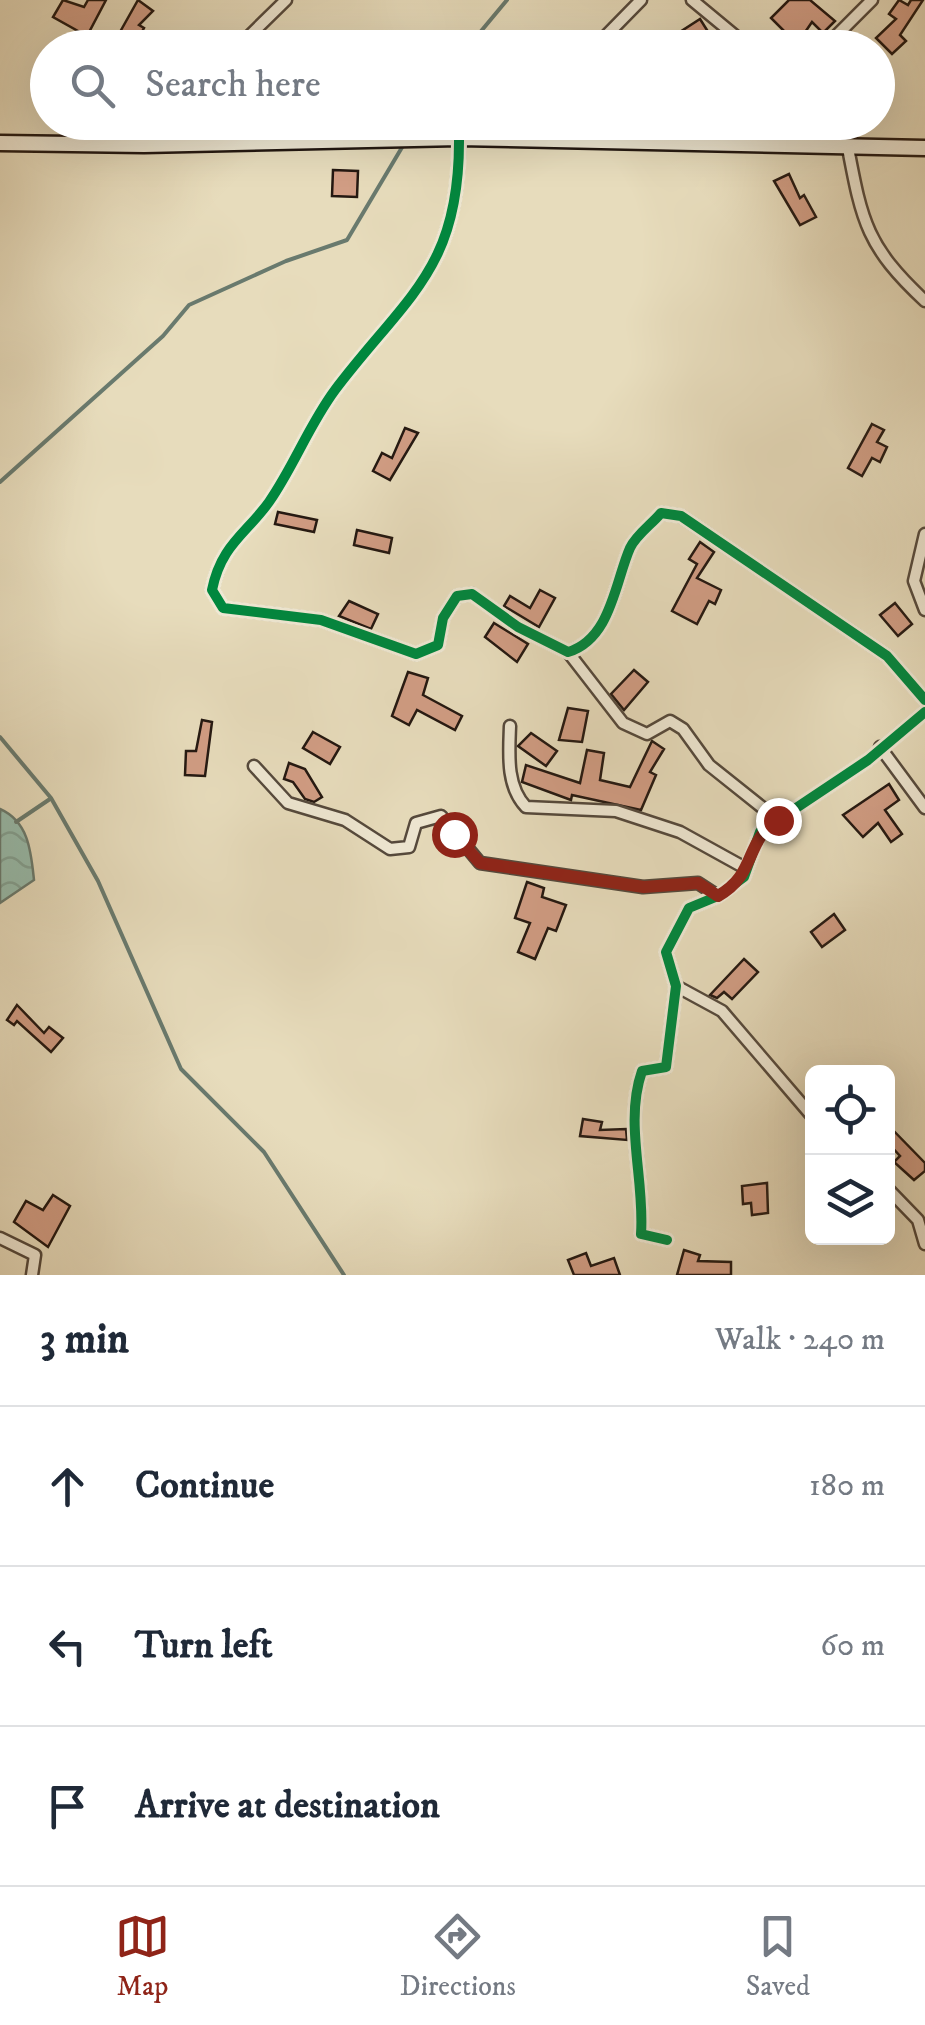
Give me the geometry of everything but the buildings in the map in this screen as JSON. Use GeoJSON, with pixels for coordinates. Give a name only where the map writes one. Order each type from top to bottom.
{"type":"FeatureCollection","features":[{"type":"Feature","properties":{"kind":"main road"},"geometry":{"type":"LineString","coordinates":[[0,143],[144,145],[369,140]]}},
{"type":"Feature","properties":{"kind":"main road"},"geometry":{"type":"LineString","coordinates":[[508,140],[925,148]]}},
{"type":"Feature","properties":{"kind":"street"},"geometry":{"type":"LineString","coordinates":[[255,30],[286,0]]}},
{"type":"Feature","properties":{"kind":"street"},"geometry":{"type":"LineString","coordinates":[[611,30],[640,0]]}},
{"type":"Feature","properties":{"kind":"street"},"geometry":{"type":"LineString","coordinates":[[692,0],[728,30]]}},
{"type":"Feature","properties":{"kind":"street"},"geometry":{"type":"LineString","coordinates":[[842,30],[872,0]]}},
{"type":"Feature","properties":{"kind":"street"},"geometry":{"type":"LineString","coordinates":[[144,145],[148,140]]}},
{"type":"Feature","properties":{"kind":"street"},"geometry":{"type":"LineString","coordinates":[[459,140],[460,188],[422,287],[336,390],[266,505],[243,527],[226,554],[212,590],[223,608],[321,620],[416,654],[438,646],[443,618],[457,596],[472,594],[518,627],[568,652],[623,724],[647,734],[670,721],[683,729],[709,765],[778,820]]}},
{"type":"Feature","properties":{"kind":"street"},"geometry":{"type":"LineString","coordinates":[[805,140],[806,146]]}},
{"type":"Feature","properties":{"kind":"street"},"geometry":{"type":"LineString","coordinates":[[848,148],[862,222],[897,275],[925,301]]}},
{"type":"Feature","properties":{"kind":"street"},"geometry":{"type":"LineString","coordinates":[[568,652],[578,648],[612,607],[632,544],[662,513],[681,516],[887,656],[925,700]]}},
{"type":"Feature","properties":{"kind":"street"},"geometry":{"type":"LineString","coordinates":[[925,534],[914,580],[925,610]]}},
{"type":"Feature","properties":{"kind":"street"},"geometry":{"type":"LineString","coordinates":[[667,1240],[641,1234],[644,1197],[635,1092],[642,1071],[666,1067],[676,986],[666,952],[675,931],[689,908],[718,896],[744,877],[760,832],[925,712]]}},
{"type":"Feature","properties":{"kind":"street"},"geometry":{"type":"LineString","coordinates":[[510,726],[510,770],[516,796],[526,807],[616,811],[635,816],[680,832],[747,869]]}},
{"type":"Feature","properties":{"kind":"street"},"geometry":{"type":"LineString","coordinates":[[880,748],[925,808]]}},
{"type":"Feature","properties":{"kind":"street"},"geometry":{"type":"LineString","coordinates":[[254,766],[288,802],[345,820],[390,849],[409,848],[416,824],[440,816],[480,863],[644,887],[698,883],[718,896]]}},
{"type":"Feature","properties":{"kind":"street"},"geometry":{"type":"LineString","coordinates":[[676,986],[722,1011],[805,1108]]}},
{"type":"Feature","properties":{"kind":"street"},"geometry":{"type":"LineString","coordinates":[[895,1196],[918,1220],[925,1244]]}},
{"type":"Feature","properties":{"kind":"street"},"geometry":{"type":"LineString","coordinates":[[0,1238],[36,1254],[32,1275]]}},
{"type":"Feature","properties":{"kind":"water"},"geometry":{"type":"Polygon","coordinates":[[[0,809],[23,830],[34,880],[0,903],[0,809]]]}},
{"type":"Feature","properties":{"kind":"waterway"},"geometry":{"type":"LineString","coordinates":[[482,30],[507,0]]}},
{"type":"Feature","properties":{"kind":"waterway"},"geometry":{"type":"LineString","coordinates":[[0,482],[163,336],[189,305],[286,261],[347,240],[404,144]]}},
{"type":"Feature","properties":{"kind":"waterway"},"geometry":{"type":"LineString","coordinates":[[0,737],[51,798],[98,881],[181,1069],[264,1152],[344,1275]]}},
{"type":"Feature","properties":{"kind":"waterway"},"geometry":{"type":"LineString","coordinates":[[16,822],[50,799]]}},
{"type":"Feature","properties":{"kind":"cycle path"},"geometry":{"type":"LineString","coordinates":[[459,140],[457,183],[439,251],[406,304],[335,390],[269,502],[221,562],[212,590],[223,608],[321,620],[416,654],[438,645],[443,618],[457,596],[472,594],[518,627],[568,652],[594,635],[603,622],[630,548],[661,513],[681,516],[887,656],[925,700]]}},
{"type":"Feature","properties":{"kind":"cycle path"},"geometry":{"type":"LineString","coordinates":[[667,1240],[641,1234],[635,1131],[642,1071],[666,1067],[676,986],[666,952],[689,908],[718,896],[744,877],[760,832],[868,760],[925,712]]}},
{"type":"Feature","properties":{"kind":"route"},"geometry":{"type":"LineString","coordinates":[[454,834],[467,853],[480,863],[644,887],[698,883],[718,896],[744,877],[760,832],[778,820]]}}]}
